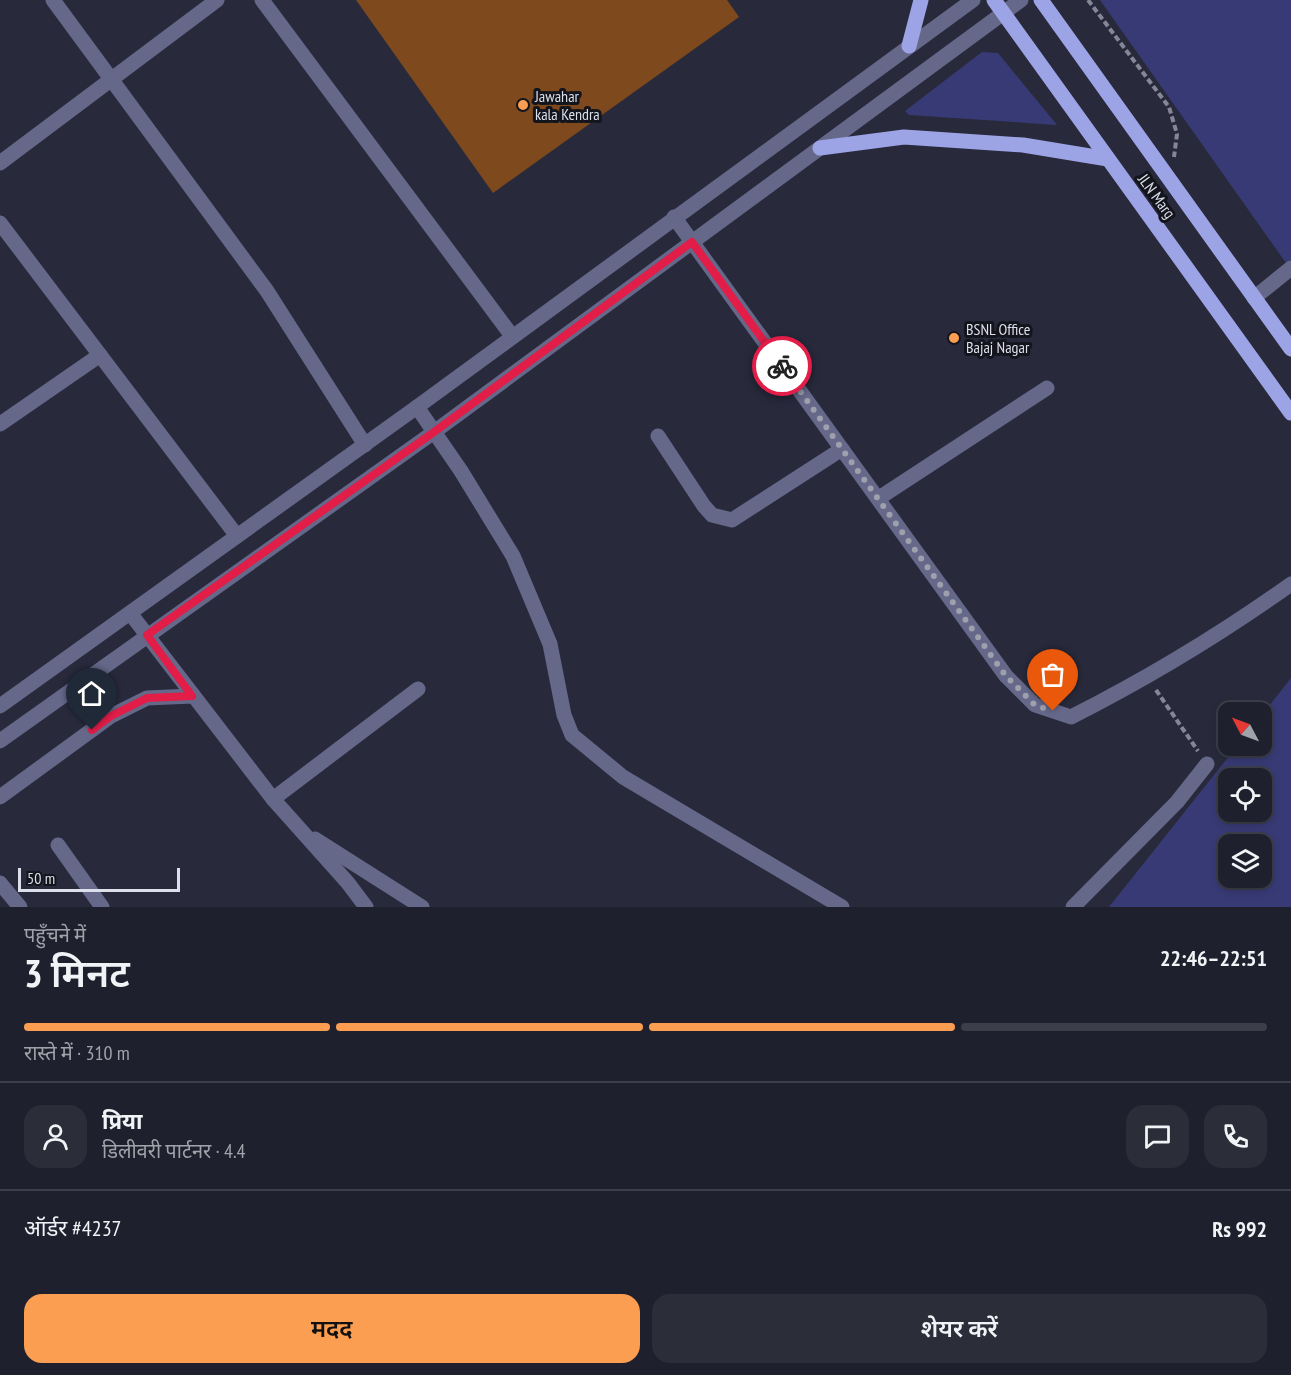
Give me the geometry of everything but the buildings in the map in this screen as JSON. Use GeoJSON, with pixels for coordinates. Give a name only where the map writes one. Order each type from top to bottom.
{"type":"FeatureCollection","features":[{"type":"Feature","properties":{"kind":"main road"},"geometry":{"type":"LineString","coordinates":[[909,46],[921,0]]}},
{"type":"Feature","properties":{"kind":"main road","name":"JLN Marg"},"geometry":{"type":"LineString","coordinates":[[994,0],[1291,412]]}},
{"type":"Feature","properties":{"kind":"main road","name":"JLN Marg"},"geometry":{"type":"LineString","coordinates":[[1041,0],[1291,349]]}},
{"type":"Feature","properties":{"kind":"main road"},"geometry":{"type":"LineString","coordinates":[[820,148],[904,137],[1023,145],[1108,159]]}},
{"type":"Feature","properties":{"kind":"street"},"geometry":{"type":"LineString","coordinates":[[53,0],[267,291],[365,445]]}},
{"type":"Feature","properties":{"kind":"street"},"geometry":{"type":"LineString","coordinates":[[0,163],[217,0]]}},
{"type":"Feature","properties":{"kind":"street"},"geometry":{"type":"LineString","coordinates":[[262,0],[512,336]]}},
{"type":"Feature","properties":{"kind":"street"},"geometry":{"type":"LineString","coordinates":[[0,706],[365,445],[973,0]]}},
{"type":"Feature","properties":{"kind":"street"},"geometry":{"type":"LineString","coordinates":[[0,741],[434,432],[1021,0]]}},
{"type":"Feature","properties":{"kind":"street"},"geometry":{"type":"LineString","coordinates":[[674,217],[1006,676],[1035,705],[1071,717],[1148,678],[1231,627],[1291,584]]}},
{"type":"Feature","properties":{"kind":"street"},"geometry":{"type":"LineString","coordinates":[[0,223],[237,536]]}},
{"type":"Feature","properties":{"kind":"street"},"geometry":{"type":"LineString","coordinates":[[1254,298],[1291,268]]}},
{"type":"Feature","properties":{"kind":"street"},"geometry":{"type":"LineString","coordinates":[[0,424],[100,355]]}},
{"type":"Feature","properties":{"kind":"street"},"geometry":{"type":"LineString","coordinates":[[879,498],[1047,388]]}},
{"type":"Feature","properties":{"kind":"street"},"geometry":{"type":"LineString","coordinates":[[417,407],[513,556],[550,644],[564,715],[572,735],[623,777],[842,907]]}},
{"type":"Feature","properties":{"kind":"street"},"geometry":{"type":"LineString","coordinates":[[658,436],[704,506],[712,515],[732,520],[842,448]]}},
{"type":"Feature","properties":{"kind":"street"},"geometry":{"type":"LineString","coordinates":[[130,613],[273,799],[348,883],[366,907]]}},
{"type":"Feature","properties":{"kind":"street"},"geometry":{"type":"LineString","coordinates":[[273,799],[418,688]]}},
{"type":"Feature","properties":{"kind":"street"},"geometry":{"type":"LineString","coordinates":[[0,796],[111,716],[147,698],[192,696]]}},
{"type":"Feature","properties":{"kind":"street"},"geometry":{"type":"LineString","coordinates":[[1073,907],[1177,802],[1207,764]]}},
{"type":"Feature","properties":{"kind":"street"},"geometry":{"type":"LineString","coordinates":[[295,825],[421,907]]}},
{"type":"Feature","properties":{"kind":"street"},"geometry":{"type":"LineString","coordinates":[[58,845],[102,907]]}},
{"type":"Feature","properties":{"kind":"street"},"geometry":{"type":"LineString","coordinates":[[0,883],[20,907]]}},
{"type":"Feature","properties":{"kind":"path"},"geometry":{"type":"LineString","coordinates":[[1088,0],[1169,107],[1176,134],[1172,183]]}},
{"type":"Feature","properties":{"kind":"path"},"geometry":{"type":"LineString","coordinates":[[1148,678],[1207,764]]}},
{"type":"Feature","properties":{"kind":"shaded area"},"geometry":{"type":"Polygon","coordinates":[[[1100,0],[1291,0],[1291,270],[1100,0]]]}},
{"type":"Feature","properties":{"kind":"shaded area"},"geometry":{"type":"Polygon","coordinates":[[[982,52],[998,53],[1057,125],[909,115],[905,111],[982,52]]]}},
{"type":"Feature","properties":{"kind":"shaded area"},"geometry":{"type":"Polygon","coordinates":[[[1291,678],[1291,907],[1109,907],[1218,770],[1218,822],[1272,822],[1272,768],[1220,768],[1229,756],[1272,756],[1272,702],[1291,678]]]}},
{"type":"Feature","properties":{"kind":"way so far"},"geometry":{"type":"LineString","coordinates":[[782,366],[1006,676],[1035,705],[1053,711]]}},
{"type":"Feature","properties":{"kind":"place","name":"Jawahar kala Kendra"},"geometry":{"type":"Point","coordinates":[523,105]}},
{"type":"Feature","properties":{"kind":"place","name":"BSNL Office Bajaj Nagar"},"geometry":{"type":"Point","coordinates":[954,338]}},
{"type":"Feature","properties":{"kind":"route"},"geometry":{"type":"LineString","coordinates":[[92,730],[111,716],[147,698],[192,696],[147,635],[434,432],[692,242],[782,366]]}}]}
